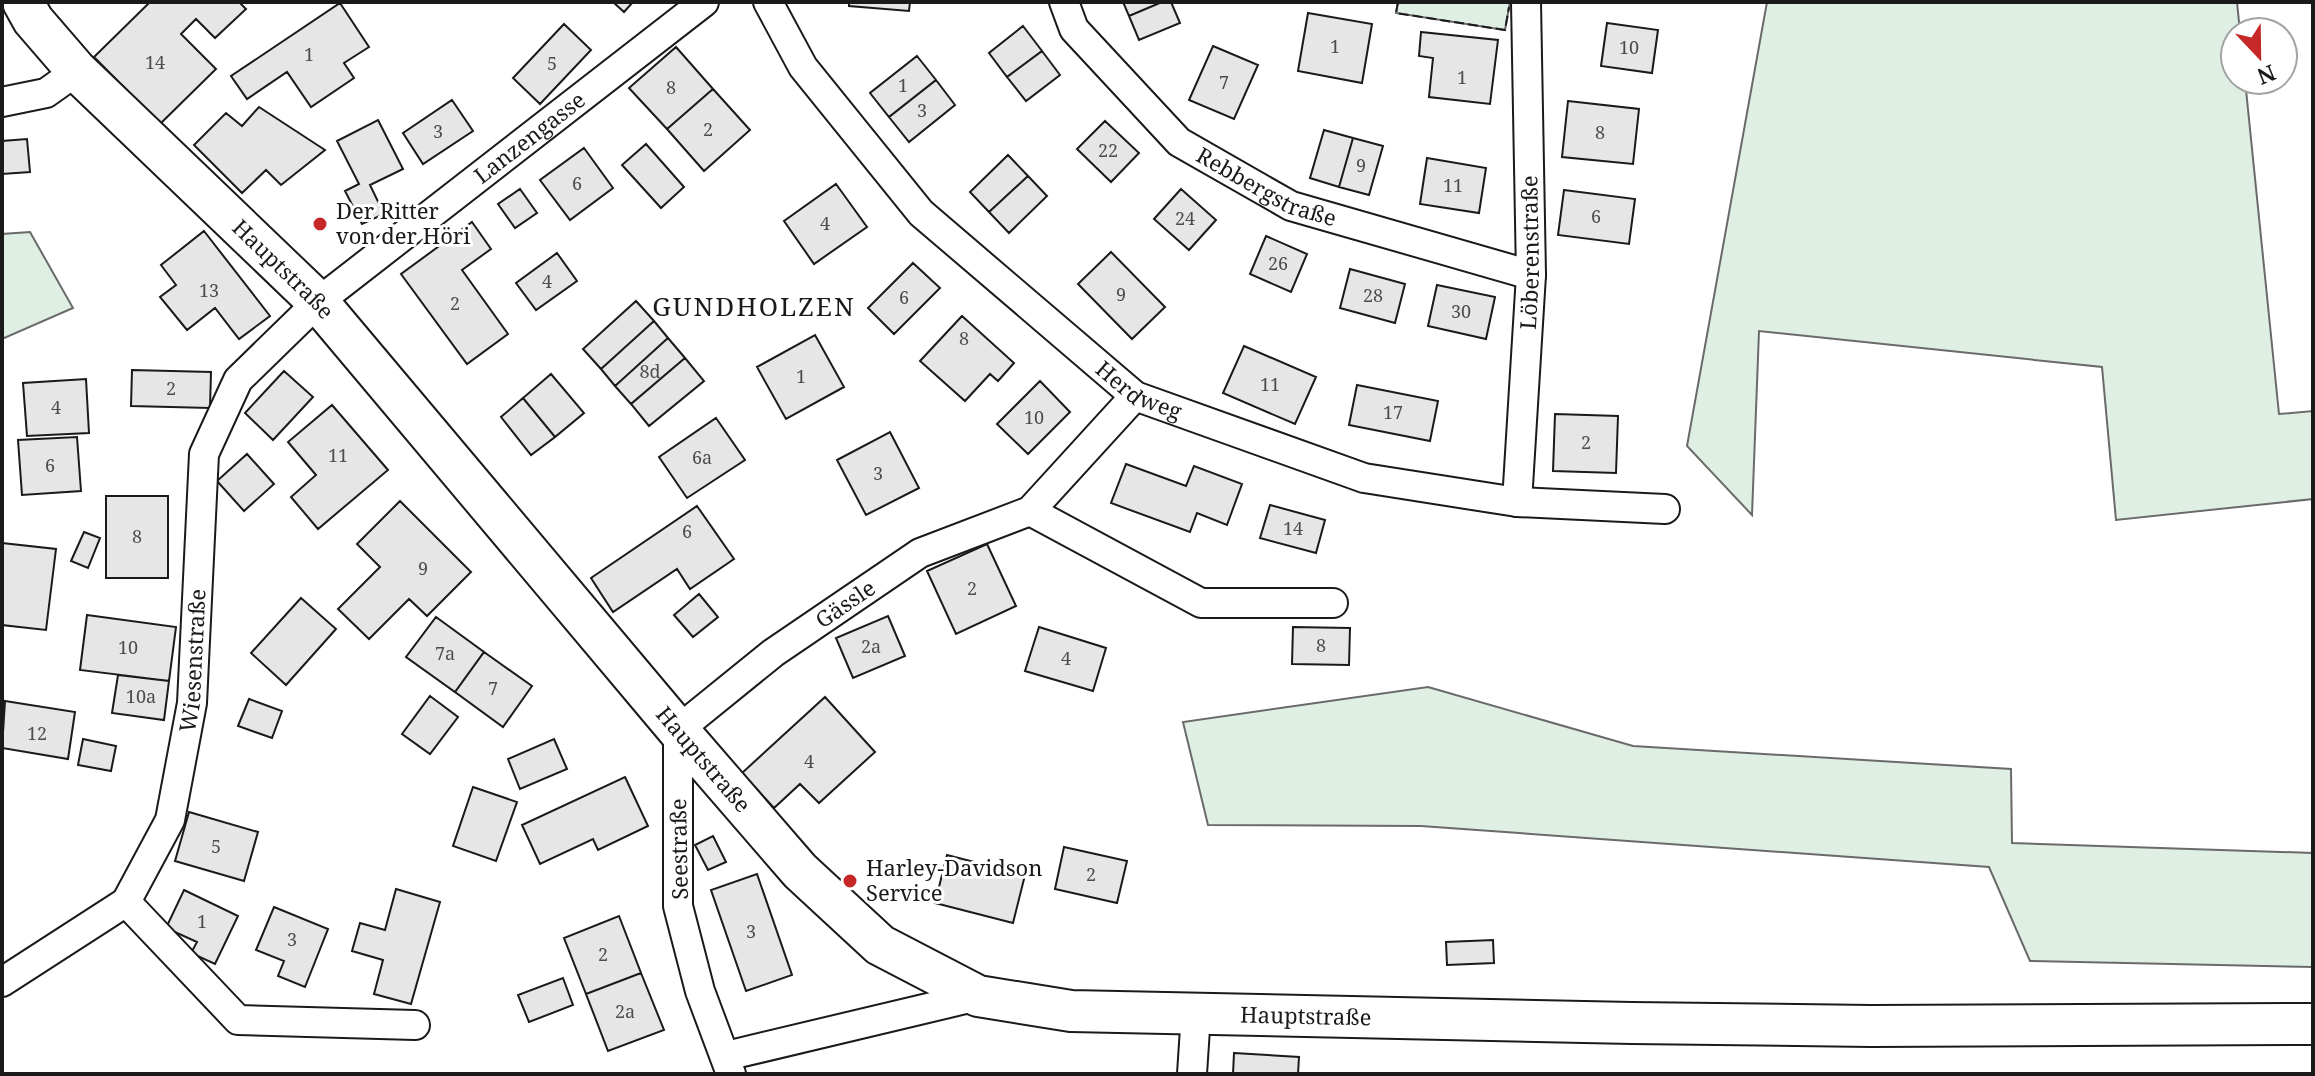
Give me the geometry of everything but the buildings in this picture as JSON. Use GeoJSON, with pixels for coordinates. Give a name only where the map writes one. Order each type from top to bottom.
{"type":"FeatureCollection","features":[{"type":"Feature","properties":{"kind":"main road","name":"Hauptstraße"},"geometry":{"type":"LineString","coordinates":[[23,2],[33,20],[77,71],[318,302],[800,871],[880,945],[978,996],[1071,1011],[1632,1023],[1871,1026],[2313,1024]]}},
{"type":"Feature","properties":{"kind":"street","name":"Lanzengasse"},"geometry":{"type":"LineString","coordinates":[[318,302],[704,2]]}},
{"type":"Feature","properties":{"kind":"street","name":"Herdweg"},"geometry":{"type":"LineString","coordinates":[[768,2],[803,67],[921,213],[1135,396],[1364,478],[1517,502],[1665,509]]}},
{"type":"Feature","properties":{"kind":"street","name":"Rebbergstraße"},"geometry":{"type":"LineString","coordinates":[[1064,2],[1074,29],[1179,142],[1291,206],[1531,275]]}},
{"type":"Feature","properties":{"kind":"street","name":"Löberenstraße"},"geometry":{"type":"LineString","coordinates":[[1517,502],[1531,275],[1526,2]]}},
{"type":"Feature","properties":{"kind":"street"},"geometry":{"type":"LineString","coordinates":[[2,102],[46,93],[77,71]]}},
{"type":"Feature","properties":{"kind":"street","name":"Wiesenstraße"},"geometry":{"type":"LineString","coordinates":[[2,982],[126,902],[170,820],[192,703],[204,454],[238,380],[318,302]]}},
{"type":"Feature","properties":{"kind":"street","name":"Gässle"},"geometry":{"type":"LineString","coordinates":[[678,730],[773,653],[920,553],[1030,511],[1135,396]]}},
{"type":"Feature","properties":{"kind":"street"},"geometry":{"type":"LineString","coordinates":[[1030,511],[1201,603],[1333,603]]}},
{"type":"Feature","properties":{"kind":"street","name":"Seestraße"},"geometry":{"type":"LineString","coordinates":[[678,730],[678,906],[700,991],[728,1065],[978,996]]}},
{"type":"Feature","properties":{"kind":"street"},"geometry":{"type":"LineString","coordinates":[[126,902],[238,1020],[415,1025]]}},
{"type":"Feature","properties":{"kind":"street"},"geometry":{"type":"LineString","coordinates":[[1192,1074],[1196,1013]]}},
{"type":"Feature","properties":{"kind":"green space"},"geometry":{"type":"Polygon","coordinates":[[[1398,2],[1510,2],[1505,30],[1396,13],[1398,2]]]}},
{"type":"Feature","properties":{"kind":"green space"},"geometry":{"type":"Polygon","coordinates":[[[1767,2],[2237,2],[2238,16],[2219,16],[2219,96],[2247,96],[2279,414],[2313,411],[2313,499],[2116,520],[2102,367],[1759,331],[1752,515],[1687,446],[1767,2]]]}},
{"type":"Feature","properties":{"kind":"green space"},"geometry":{"type":"Polygon","coordinates":[[[30,232],[73,308],[2,339],[2,234],[30,232]]]}},
{"type":"Feature","properties":{"kind":"green space"},"geometry":{"type":"Polygon","coordinates":[[[1428,687],[1633,746],[2011,769],[2012,843],[2313,853],[2313,967],[2030,961],[1989,867],[1421,826],[1208,825],[1183,722],[1428,687]]]}},
{"type":"Feature","properties":{"kind":"fence"},"geometry":{"type":"LineString","coordinates":[[1398,2],[1396,13],[1505,30],[1509,7]]}},
{"type":"Feature","properties":{"kind":"place","name":"Der Ritter von der Höri"},"geometry":{"type":"Point","coordinates":[320,224]}},
{"type":"Feature","properties":{"kind":"place","name":"Harley-Davidson Service"},"geometry":{"type":"Point","coordinates":[850,881]}},
{"type":"Feature","properties":{"kind":"district","name":"GUNDHOLZEN"},"geometry":{"type":"Point","coordinates":[754,307]}}]}
